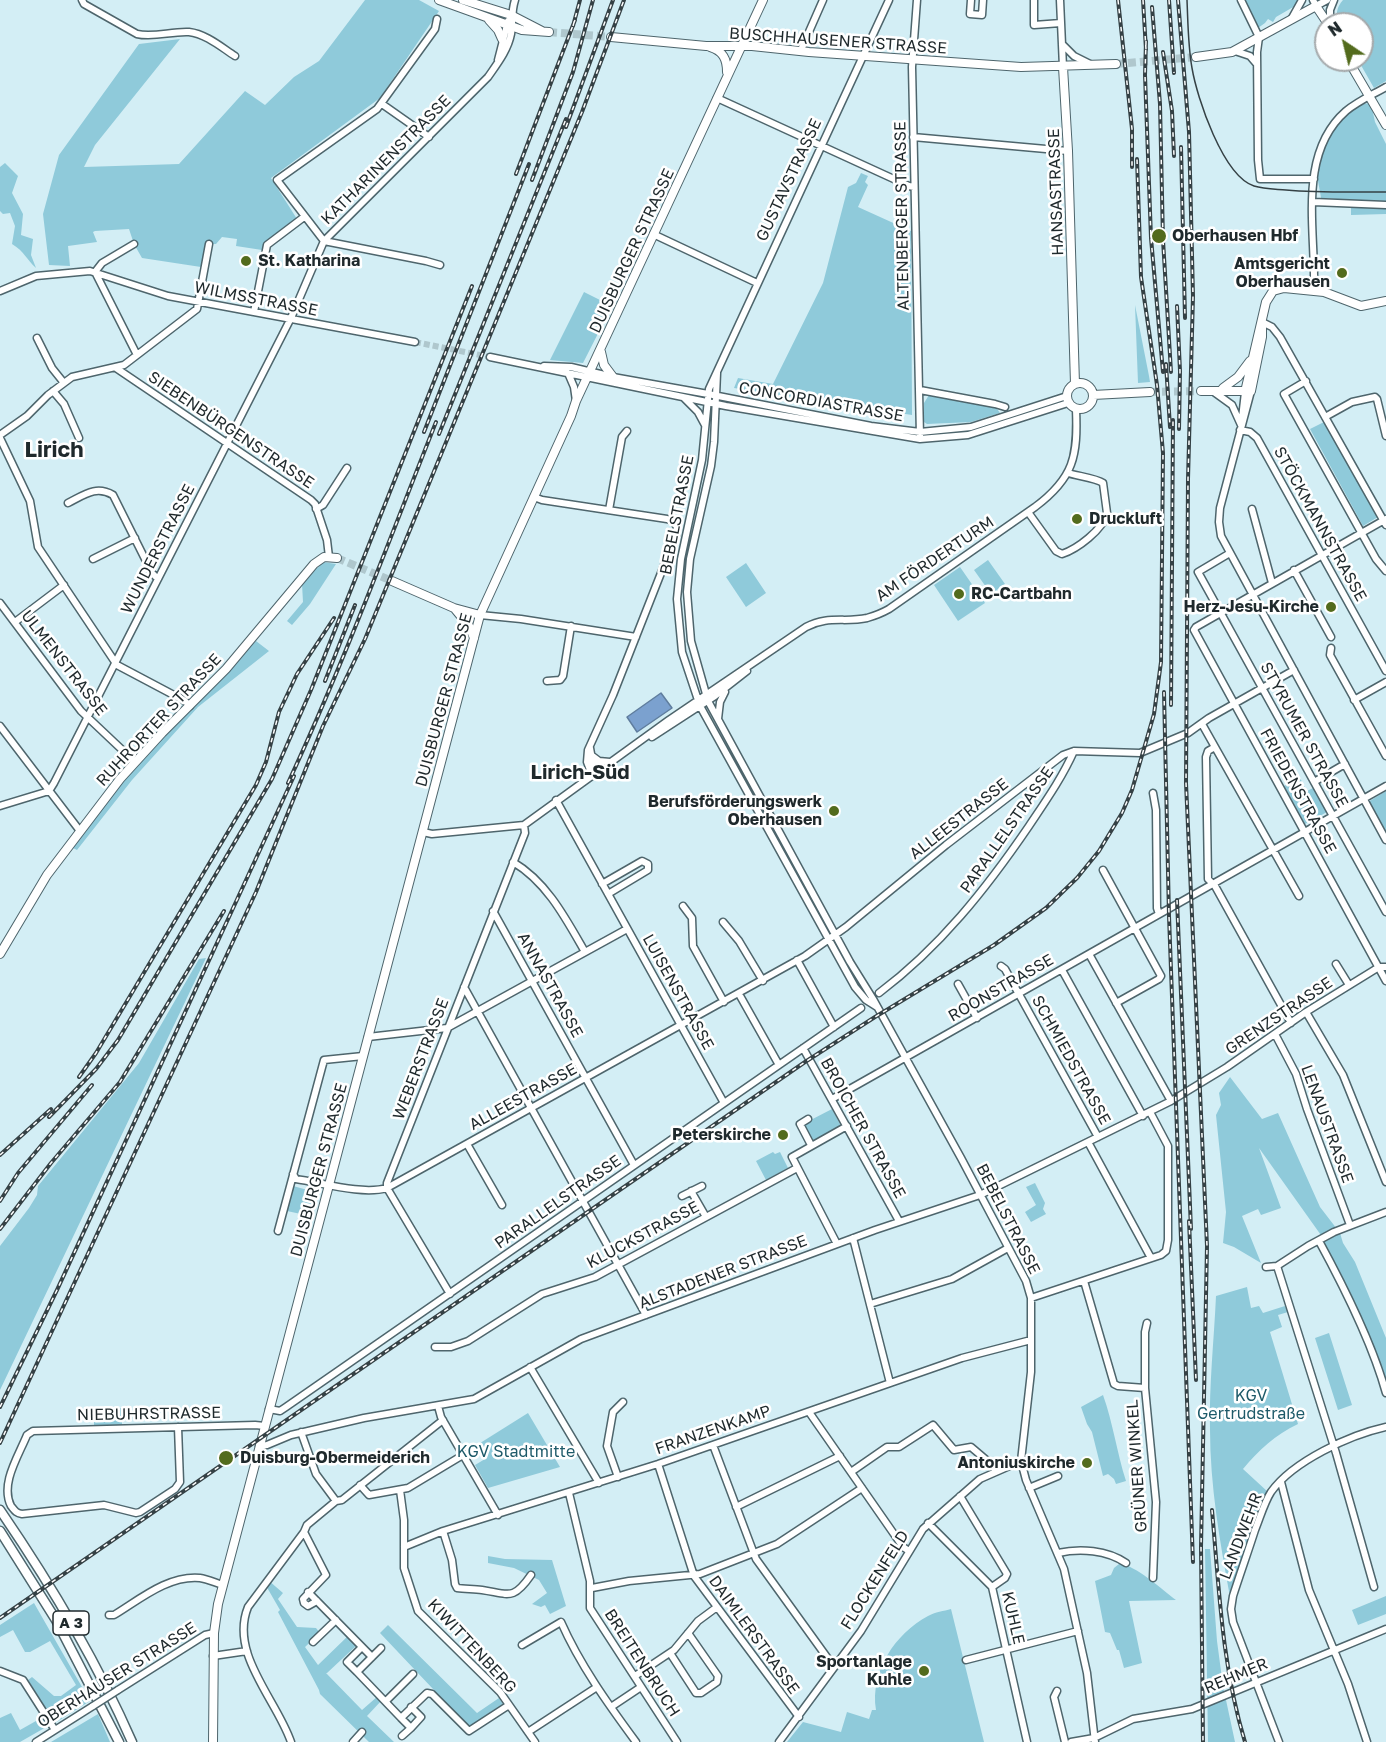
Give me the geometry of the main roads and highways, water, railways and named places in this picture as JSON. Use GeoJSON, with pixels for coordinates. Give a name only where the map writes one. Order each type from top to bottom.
{"type":"FeatureCollection","features":[{"type":"Feature","properties":{"kind":"highway","name":"A 3"},"geometry":{"type":"LineString","coordinates":[[0,1510],[34,1560],[85,1647],[132,1742]]}},
{"type":"Feature","properties":{"kind":"highway","name":"A 3"},"geometry":{"type":"LineString","coordinates":[[0,1531],[56,1620],[120,1742]]}},
{"type":"Feature","properties":{"kind":"main road"},"geometry":{"type":"LineString","coordinates":[[439,0],[522,30],[546,32],[511,15],[462,0]]}},
{"type":"Feature","properties":{"kind":"main road","name":"DUISBURGER STRASSE"},"geometry":{"type":"LineString","coordinates":[[213,1742],[215,1618],[480,615],[572,416],[576,401],[763,0]]}},
{"type":"Feature","properties":{"kind":"main road"},"geometry":{"type":"LineString","coordinates":[[1196,57],[1228,54],[1235,51],[1315,3]]}},
{"type":"Feature","properties":{"kind":"main road"},"geometry":{"type":"LineString","coordinates":[[488,19],[498,30],[502,39]]}},
{"type":"Feature","properties":{"kind":"main road","name":"BUSCHHAUSENER STRASSE"},"geometry":{"type":"LineString","coordinates":[[611,37],[706,46],[741,46],[1021,67],[1116,64]]}},
{"type":"Feature","properties":{"kind":"main road"},"geometry":{"type":"LineString","coordinates":[[706,46],[718,50],[723,56],[727,65],[726,78]]}},
{"type":"Feature","properties":{"kind":"main road","name":"HANSASTRASSE"},"geometry":{"type":"LineString","coordinates":[[1063,67],[1068,151],[1075,384]]}},
{"type":"Feature","properties":{"kind":"main road"},"geometry":{"type":"LineString","coordinates":[[1355,72],[1386,125]]}},
{"type":"Feature","properties":{"kind":"main road"},"geometry":{"type":"LineString","coordinates":[[1248,390],[1252,357],[1268,297],[1275,290],[1304,289],[1330,294],[1365,306],[1386,301]]}},
{"type":"Feature","properties":{"kind":"main road"},"geometry":{"type":"LineString","coordinates":[[1248,390],[1263,337],[1262,322]]}},
{"type":"Feature","properties":{"kind":"main road"},"geometry":{"type":"LineString","coordinates":[[602,349],[602,362],[613,377]]}},
{"type":"Feature","properties":{"kind":"main road"},"geometry":{"type":"LineString","coordinates":[[1223,388],[1240,375],[1252,357]]}},
{"type":"Feature","properties":{"kind":"main road"},"geometry":{"type":"LineString","coordinates":[[1081,383],[1088,385],[1093,395],[1089,406],[1083,410],[1076,409],[1067,399],[1070,388],[1081,383]]}},
{"type":"Feature","properties":{"kind":"main road"},"geometry":{"type":"LineString","coordinates":[[1201,391],[1239,386],[1248,390]]}},
{"type":"Feature","properties":{"kind":"main road"},"geometry":{"type":"LineString","coordinates":[[1211,390],[1248,390]]}},
{"type":"Feature","properties":{"kind":"main road"},"geometry":{"type":"LineString","coordinates":[[1093,395],[1150,392]]}},
{"type":"Feature","properties":{"kind":"main road","name":"RUHRORTER STRASSE"},"geometry":{"type":"LineString","coordinates":[[0,954],[47,875],[135,762],[239,655],[314,564],[333,557]]}},
{"type":"Feature","properties":{"kind":"main road"},"geometry":{"type":"LineString","coordinates":[[392,581],[454,608],[480,615]]}},
{"type":"Feature","properties":{"kind":"main road"},"geometry":{"type":"LineString","coordinates":[[454,608],[469,626],[474,638]]}},
{"type":"Feature","properties":{"kind":"tunnel"},"geometry":{"type":"LineString","coordinates":[[549,32],[611,37]]}},
{"type":"Feature","properties":{"kind":"tunnel"},"geometry":{"type":"LineString","coordinates":[[1116,64],[1196,57]]}},
{"type":"Feature","properties":{"kind":"tunnel"},"geometry":{"type":"LineString","coordinates":[[415,342],[490,357]]}},
{"type":"Feature","properties":{"kind":"tunnel"},"geometry":{"type":"LineString","coordinates":[[1150,392],[1201,391]]}},
{"type":"Feature","properties":{"kind":"tunnel"},"geometry":{"type":"LineString","coordinates":[[337,558],[392,581]]}},
{"type":"Feature","properties":{"kind":"tram line"},"geometry":{"type":"LineString","coordinates":[[1187,0],[1191,60],[1199,98],[1222,152],[1232,168],[1243,179],[1254,186],[1270,189],[1386,192]]}},
{"type":"Feature","properties":{"kind":"railway"},"geometry":{"type":"LineString","coordinates":[[573,26],[580,0]]}},
{"type":"Feature","properties":{"kind":"railway"},"geometry":{"type":"LineString","coordinates":[[532,180],[573,72],[593,0]]}},
{"type":"Feature","properties":{"kind":"railway"},"geometry":{"type":"LineString","coordinates":[[566,127],[613,0]]}},
{"type":"Feature","properties":{"kind":"railway"},"geometry":{"type":"LineString","coordinates":[[0,1443],[256,892],[323,726],[365,639],[582,112],[624,0]]}},
{"type":"Feature","properties":{"kind":"railway"},"geometry":{"type":"LineString","coordinates":[[1118,0],[1132,129],[1132,167]]}},
{"type":"Feature","properties":{"kind":"railway"},"geometry":{"type":"LineString","coordinates":[[1143,0],[1146,50]]}},
{"type":"Feature","properties":{"kind":"railway"},"geometry":{"type":"LineString","coordinates":[[1169,0],[1174,73]]}},
{"type":"Feature","properties":{"kind":"railway"},"geometry":{"type":"LineString","coordinates":[[1178,0],[1189,132],[1193,296],[1188,479],[1186,783],[1207,1246],[1201,1547],[1203,1742]]}},
{"type":"Feature","properties":{"kind":"railway"},"geometry":{"type":"LineString","coordinates":[[1152,7],[1160,104],[1163,240],[1171,372]]}},
{"type":"Feature","properties":{"kind":"railway"},"geometry":{"type":"LineString","coordinates":[[516,174],[575,20]]}},
{"type":"Feature","properties":{"kind":"railway"},"geometry":{"type":"LineString","coordinates":[[1146,41],[1145,75],[1151,238],[1163,372]]}},
{"type":"Feature","properties":{"kind":"railway"},"geometry":{"type":"LineString","coordinates":[[1163,52],[1172,111],[1174,156]]}},
{"type":"Feature","properties":{"kind":"railway"},"geometry":{"type":"LineString","coordinates":[[439,434],[566,119]]}},
{"type":"Feature","properties":{"kind":"railway"},"geometry":{"type":"LineString","coordinates":[[1181,147],[1185,318]]}},
{"type":"Feature","properties":{"kind":"railway"},"geometry":{"type":"LineString","coordinates":[[0,1618],[805,1062],[994,945],[1046,908],[1077,878],[1099,851],[1122,813],[1132,790],[1154,714],[1161,662],[1163,453],[1157,385],[1141,277],[1137,159]]}},
{"type":"Feature","properties":{"kind":"railway"},"geometry":{"type":"LineString","coordinates":[[424,432],[529,164]]}},
{"type":"Feature","properties":{"kind":"railway"},"geometry":{"type":"LineString","coordinates":[[49,1117],[96,1069],[118,1040],[272,779],[311,690],[472,286]]}},
{"type":"Feature","properties":{"kind":"railway"},"geometry":{"type":"LineString","coordinates":[[1177,306],[1180,371],[1179,429]]}},
{"type":"Feature","properties":{"kind":"railway"},"geometry":{"type":"LineString","coordinates":[[1166,364],[1170,427]]}},
{"type":"Feature","properties":{"kind":"railway"},"geometry":{"type":"LineString","coordinates":[[1171,705],[1173,420]]}},
{"type":"Feature","properties":{"kind":"railway"},"geometry":{"type":"LineString","coordinates":[[288,783],[346,649],[436,422]]}},
{"type":"Feature","properties":{"kind":"railway"},"geometry":{"type":"LineString","coordinates":[[325,681],[355,605]]}},
{"type":"Feature","properties":{"kind":"railway"},"geometry":{"type":"LineString","coordinates":[[79,1077],[96,1053],[256,785],[266,762],[279,712],[297,674],[334,618]]}},
{"type":"Feature","properties":{"kind":"railway"},"geometry":{"type":"LineString","coordinates":[[1164,692],[1169,916],[1193,1562]]}},
{"type":"Feature","properties":{"kind":"railway"},"geometry":{"type":"LineString","coordinates":[[0,1407],[57,1290],[294,776]]}},
{"type":"Feature","properties":{"kind":"railway"},"geometry":{"type":"LineString","coordinates":[[1177,900],[1191,1229]]}},
{"type":"Feature","properties":{"kind":"railway"},"geometry":{"type":"LineString","coordinates":[[0,1229],[51,1163],[120,1082],[224,911]]}},
{"type":"Feature","properties":{"kind":"railway"},"geometry":{"type":"LineString","coordinates":[[0,1201],[18,1173],[92,1085]]}},
{"type":"Feature","properties":{"kind":"railway"},"geometry":{"type":"LineString","coordinates":[[0,1155],[51,1109]]}},
{"type":"Feature","properties":{"kind":"railway"},"geometry":{"type":"LineString","coordinates":[[1189,1221],[1196,1380]]}},
{"type":"Feature","properties":{"kind":"railway"},"geometry":{"type":"LineString","coordinates":[[1212,1510],[1226,1656],[1245,1742]]}},
{"type":"Feature","properties":{"kind":"place","name":"Oberhausen Hbf"},"geometry":{"type":"Point","coordinates":[1159,236]}},
{"type":"Feature","properties":{"kind":"place","name":"St. Katharina"},"geometry":{"type":"Point","coordinates":[246,261]}},
{"type":"Feature","properties":{"kind":"place","name":"Amtsgericht Oberhausen"},"geometry":{"type":"Point","coordinates":[1342,273]}},
{"type":"Feature","properties":{"kind":"place","name":"Druckluft"},"geometry":{"type":"Point","coordinates":[1077,519]}},
{"type":"Feature","properties":{"kind":"place","name":"RC-Cartbahn"},"geometry":{"type":"Point","coordinates":[959,594]}},
{"type":"Feature","properties":{"kind":"place","name":"Herz-Jesu-Kirche"},"geometry":{"type":"Point","coordinates":[1331,607]}},
{"type":"Feature","properties":{"kind":"place","name":"Berufsförderungswerk Oberhausen"},"geometry":{"type":"Point","coordinates":[834,811]}},
{"type":"Feature","properties":{"kind":"place","name":"Peterskirche"},"geometry":{"type":"Point","coordinates":[783,1135]}},
{"type":"Feature","properties":{"kind":"place","name":"Duisburg-Obermeiderich"},"geometry":{"type":"Point","coordinates":[226,1458]}},
{"type":"Feature","properties":{"kind":"place","name":"Antoniuskirche"},"geometry":{"type":"Point","coordinates":[1087,1463]}},
{"type":"Feature","properties":{"kind":"place","name":"Sportanlage Kuhle"},"geometry":{"type":"Point","coordinates":[924,1671]}},
{"type":"Feature","properties":{"kind":"district","name":"Lirich"},"geometry":{"type":"Point","coordinates":[54,450]}},
{"type":"Feature","properties":{"kind":"district","name":"Lirich-Süd"},"geometry":{"type":"Point","coordinates":[580,773]}},
{"type":"Feature","properties":{"kind":"park label","name":"KGV Gertrudstraße"},"geometry":{"type":"Point","coordinates":[1251,1405]}},
{"type":"Feature","properties":{"kind":"park label","name":"KGV Stadtmitte"},"geometry":{"type":"Point","coordinates":[516,1452]}}]}
